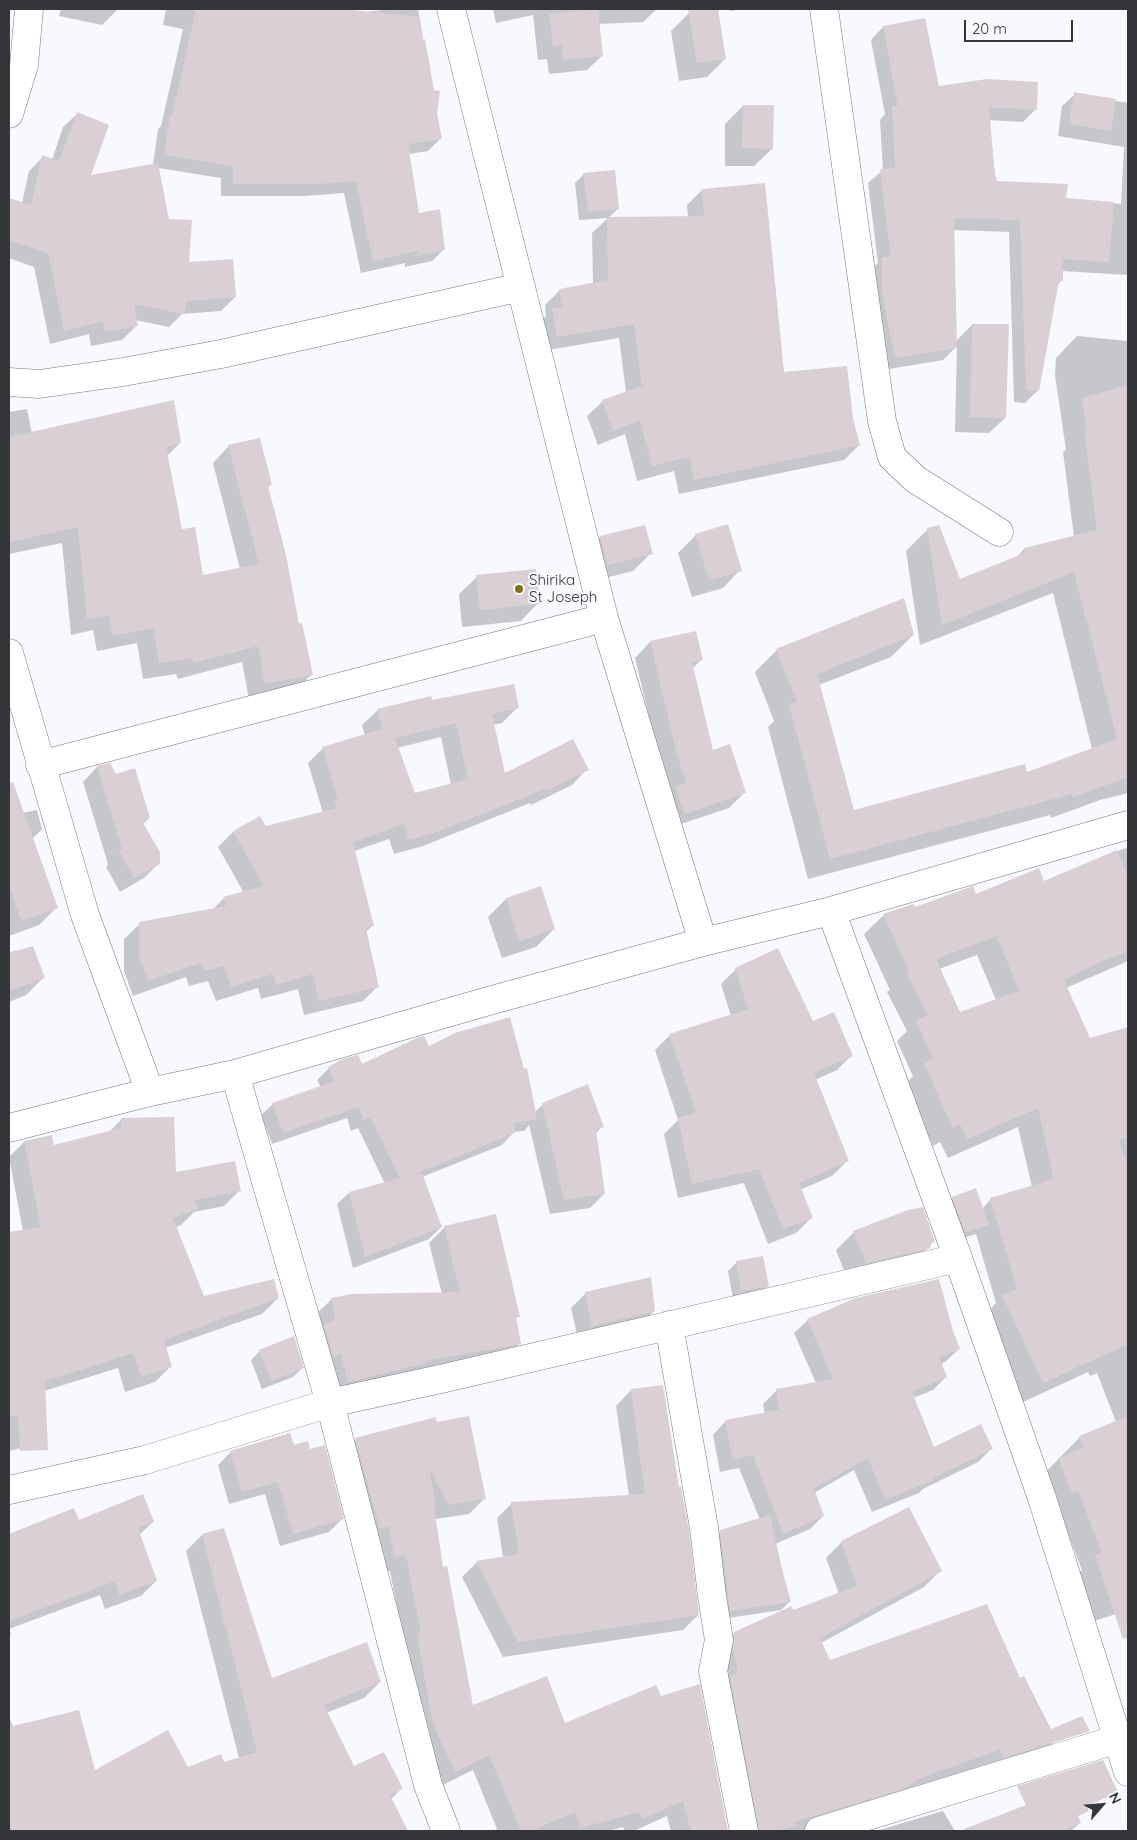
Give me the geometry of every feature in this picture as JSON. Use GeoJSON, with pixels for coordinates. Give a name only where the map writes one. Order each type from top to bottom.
{"type":"FeatureCollection","features":[{"type":"Feature","properties":{"kind":"street"},"geometry":{"type":"LineString","coordinates":[[9,114],[24,65],[29,9]]}},
{"type":"Feature","properties":{"kind":"street"},"geometry":{"type":"LineString","coordinates":[[451,9],[604,618],[703,942]]}},
{"type":"Feature","properties":{"kind":"street"},"geometry":{"type":"LineString","coordinates":[[824,9],[882,421],[892,457],[915,479],[999,532]]}},
{"type":"Feature","properties":{"kind":"street"},"geometry":{"type":"LineString","coordinates":[[9,382],[39,384],[124,372],[221,354],[521,287]]}},
{"type":"Feature","properties":{"kind":"street"},"geometry":{"type":"LineString","coordinates":[[40,765],[604,618]]}},
{"type":"Feature","properties":{"kind":"street"},"geometry":{"type":"LineString","coordinates":[[9,653],[85,915],[150,1092]]}},
{"type":"Feature","properties":{"kind":"street"},"geometry":{"type":"LineString","coordinates":[[9,1128],[150,1092],[235,1074],[703,942],[831,911],[1128,825]]}},
{"type":"Feature","properties":{"kind":"street"},"geometry":{"type":"LineString","coordinates":[[831,911],[958,1258],[1042,1498],[1123,1738],[1128,1772]]}},
{"type":"Feature","properties":{"kind":"street"},"geometry":{"type":"LineString","coordinates":[[235,1074],[330,1403],[428,1785],[446,1831]]}},
{"type":"Feature","properties":{"kind":"street"},"geometry":{"type":"LineString","coordinates":[[9,1490],[145,1460],[330,1403],[446,1378],[958,1258]]}},
{"type":"Feature","properties":{"kind":"street"},"geometry":{"type":"LineString","coordinates":[[669,1325],[704,1528],[719,1640],[713,1672],[744,1831]]}},
{"type":"Feature","properties":{"kind":"street"},"geometry":{"type":"LineString","coordinates":[[819,1831],[1123,1738]]}},
{"type":"Feature","properties":{"kind":"building"},"geometry":{"type":"Polygon","coordinates":[[[196,9],[341,9],[420,17],[434,90],[440,91],[437,113],[442,139],[408,144],[419,213],[440,209],[445,250],[417,256],[417,251],[373,261],[356,181],[318,184],[233,184],[233,166],[164,155],[170,115],[172,116],[196,9]]]}},
{"type":"Feature","properties":{"kind":"building"},"geometry":{"type":"Polygon","coordinates":[[[598,9],[603,56],[563,60],[562,45],[553,46],[549,14],[598,9]]]}},
{"type":"Feature","properties":{"kind":"building"},"geometry":{"type":"Polygon","coordinates":[[[688,9],[718,9],[726,59],[697,63],[688,9]]]}},
{"type":"Feature","properties":{"kind":"building"},"geometry":{"type":"Polygon","coordinates":[[[925,18],[939,86],[987,79],[1038,82],[1037,110],[989,107],[995,177],[997,181],[1068,184],[1066,198],[1114,202],[1109,262],[1063,259],[1063,281],[1059,281],[1039,391],[1026,390],[1020,220],[954,218],[957,348],[895,358],[882,293],[882,257],[891,257],[880,169],[895,168],[892,106],[898,106],[883,26],[925,18]]]}},
{"type":"Feature","properties":{"kind":"building"},"geometry":{"type":"Polygon","coordinates":[[[1074,92],[1116,99],[1111,131],[1069,124],[1074,92]]]}},
{"type":"Feature","properties":{"kind":"building"},"geometry":{"type":"Polygon","coordinates":[[[743,105],[774,105],[773,149],[742,148],[743,105]]]}},
{"type":"Feature","properties":{"kind":"building"},"geometry":{"type":"Polygon","coordinates":[[[77,112],[109,125],[91,175],[158,163],[169,219],[192,220],[189,262],[233,259],[236,297],[187,301],[184,314],[134,304],[138,326],[105,332],[103,321],[64,331],[48,253],[9,240],[9,198],[31,205],[42,155],[59,161],[77,112]]]}},
{"type":"Feature","properties":{"kind":"building"},"geometry":{"type":"Polygon","coordinates":[[[615,170],[619,209],[588,212],[583,173],[615,170]]]}},
{"type":"Feature","properties":{"kind":"building"},"geometry":{"type":"Polygon","coordinates":[[[765,183],[784,372],[847,366],[853,418],[860,445],[694,480],[689,457],[652,466],[640,420],[613,431],[602,400],[642,386],[634,324],[557,337],[552,308],[562,307],[559,289],[608,280],[607,217],[704,216],[702,189],[765,183]]]}},
{"type":"Feature","properties":{"kind":"building"},"geometry":{"type":"Polygon","coordinates":[[[972,324],[1009,324],[1006,418],[970,417],[972,324]]]}},
{"type":"Feature","properties":{"kind":"building"},"geometry":{"type":"Polygon","coordinates":[[[1128,385],[1128,777],[1073,797],[1072,794],[830,859],[789,704],[797,702],[776,649],[904,598],[914,635],[817,674],[854,810],[1025,764],[1027,772],[1117,739],[1074,572],[942,625],[927,528],[939,525],[960,579],[1025,553],[1024,548],[1097,530],[1084,430],[1087,430],[1082,398],[1128,385]]]}},
{"type":"Feature","properties":{"kind":"building"},"geometry":{"type":"Polygon","coordinates":[[[174,400],[181,443],[166,447],[182,529],[195,527],[203,575],[259,564],[228,445],[260,438],[272,485],[268,486],[286,555],[299,624],[302,623],[313,675],[265,684],[258,646],[194,663],[192,658],[159,663],[153,628],[113,636],[109,615],[87,619],[78,527],[9,542],[9,437],[174,400]]]}},
{"type":"Feature","properties":{"kind":"building"},"geometry":{"type":"Polygon","coordinates":[[[728,524],[742,571],[709,580],[695,534],[728,524]]]}},
{"type":"Feature","properties":{"kind":"building"},"geometry":{"type":"Polygon","coordinates":[[[645,525],[653,554],[607,565],[600,536],[645,525]]]}},
{"type":"Feature","properties":{"kind":"building"},"geometry":{"type":"Polygon","coordinates":[[[536,569],[540,604],[480,610],[476,575],[536,569]]]}},
{"type":"Feature","properties":{"kind":"building"},"geometry":{"type":"Polygon","coordinates":[[[696,631],[703,660],[692,662],[713,750],[730,744],[746,793],[684,814],[675,786],[686,783],[676,751],[650,641],[696,631]]]}},
{"type":"Feature","properties":{"kind":"building"},"geometry":{"type":"Polygon","coordinates":[[[514,684],[519,708],[492,714],[505,773],[573,739],[589,770],[546,791],[545,789],[439,831],[409,840],[404,824],[353,842],[374,926],[366,928],[379,987],[319,1001],[313,974],[276,985],[273,974],[231,987],[224,966],[204,971],[201,963],[148,981],[139,955],[139,922],[226,906],[223,897],[264,886],[233,831],[260,816],[266,826],[337,808],[334,801],[338,799],[322,747],[382,729],[377,709],[431,696],[432,700],[514,684]],[[456,723],[395,738],[415,793],[468,779],[456,723]]]}},
{"type":"Feature","properties":{"kind":"building"},"geometry":{"type":"Polygon","coordinates":[[[110,763],[116,774],[135,768],[150,818],[142,821],[160,852],[160,864],[134,878],[119,851],[122,849],[97,766],[110,763]]]}},
{"type":"Feature","properties":{"kind":"building"},"geometry":{"type":"Polygon","coordinates":[[[13,782],[58,908],[21,921],[9,885],[9,783],[13,782]]]}},
{"type":"Feature","properties":{"kind":"building"},"geometry":{"type":"Polygon","coordinates":[[[1117,850],[1128,876],[1128,951],[1095,964],[1064,980],[1090,1038],[1128,1027],[1128,1137],[1119,1140],[1128,1169],[1128,1344],[1043,1383],[1002,1295],[1017,1289],[990,1198],[1054,1179],[1038,1108],[967,1139],[960,1124],[952,1127],[924,1063],[933,1058],[916,1021],[928,1015],[906,972],[909,970],[883,914],[913,904],[915,907],[973,886],[976,894],[1039,868],[1044,881],[1117,850]],[[997,936],[936,959],[960,1012],[1019,991],[997,936]]]}},
{"type":"Feature","properties":{"kind":"building"},"geometry":{"type":"Polygon","coordinates":[[[541,886],[555,929],[519,941],[506,898],[541,886]]]}},
{"type":"Feature","properties":{"kind":"building"},"geometry":{"type":"Polygon","coordinates":[[[33,946],[45,978],[9,991],[9,953],[33,946]]]}},
{"type":"Feature","properties":{"kind":"building"},"geometry":{"type":"Polygon","coordinates":[[[778,948],[813,1021],[834,1012],[853,1056],[814,1073],[849,1161],[799,1183],[813,1218],[783,1229],[759,1169],[692,1184],[678,1118],[696,1113],[669,1034],[748,1009],[735,968],[778,948]]]}},
{"type":"Feature","properties":{"kind":"building"},"geometry":{"type":"Polygon","coordinates":[[[510,1017],[524,1069],[527,1068],[537,1119],[514,1123],[515,1133],[410,1176],[422,1173],[442,1227],[365,1257],[349,1192],[400,1178],[370,1117],[363,1120],[359,1107],[283,1133],[272,1103],[335,1081],[328,1067],[343,1059],[358,1055],[362,1064],[419,1037],[424,1036],[429,1046],[455,1033],[510,1017]]]}},
{"type":"Feature","properties":{"kind":"building"},"geometry":{"type":"Polygon","coordinates":[[[588,1084],[604,1127],[596,1130],[605,1194],[564,1200],[542,1103],[588,1084]]]}},
{"type":"Feature","properties":{"kind":"building"},"geometry":{"type":"Polygon","coordinates":[[[174,1117],[176,1172],[235,1161],[241,1191],[195,1200],[198,1209],[173,1218],[204,1296],[274,1279],[279,1298],[164,1340],[172,1367],[141,1377],[133,1353],[45,1381],[48,1450],[20,1451],[18,1416],[9,1417],[9,1232],[41,1227],[24,1141],[52,1135],[54,1145],[121,1128],[121,1118],[174,1117]]]}},
{"type":"Feature","properties":{"kind":"building"},"geometry":{"type":"Polygon","coordinates":[[[976,1188],[989,1225],[965,1232],[952,1197],[976,1188]]]}},
{"type":"Feature","properties":{"kind":"building"},"geometry":{"type":"Polygon","coordinates":[[[923,1207],[935,1242],[929,1244],[931,1248],[866,1263],[853,1231],[908,1210],[923,1207]]]}},
{"type":"Feature","properties":{"kind":"building"},"geometry":{"type":"Polygon","coordinates":[[[496,1214],[520,1317],[516,1317],[521,1344],[425,1361],[426,1363],[348,1382],[341,1353],[333,1357],[324,1324],[335,1320],[331,1298],[351,1294],[460,1292],[444,1226],[496,1214]]]}},
{"type":"Feature","properties":{"kind":"building"},"geometry":{"type":"Polygon","coordinates":[[[763,1256],[769,1286],[741,1291],[736,1261],[763,1256]]]}},
{"type":"Feature","properties":{"kind":"building"},"geometry":{"type":"Polygon","coordinates":[[[651,1277],[655,1311],[592,1326],[585,1292],[651,1277]]]}},
{"type":"Feature","properties":{"kind":"building"},"geometry":{"type":"Polygon","coordinates":[[[939,1279],[953,1331],[960,1349],[939,1357],[947,1377],[912,1392],[934,1447],[981,1424],[993,1449],[933,1478],[934,1480],[885,1500],[868,1458],[814,1488],[824,1516],[783,1534],[753,1455],[733,1460],[725,1420],[779,1410],[776,1389],[833,1379],[807,1319],[856,1298],[939,1279]]]}},
{"type":"Feature","properties":{"kind":"building"},"geometry":{"type":"Polygon","coordinates":[[[294,1336],[304,1368],[271,1381],[259,1350],[294,1336]]]}},
{"type":"Feature","properties":{"kind":"building"},"geometry":{"type":"Polygon","coordinates":[[[663,1385],[679,1487],[681,1487],[689,1530],[699,1615],[518,1642],[476,1561],[519,1554],[511,1502],[645,1494],[631,1389],[663,1385]]]}},
{"type":"Feature","properties":{"kind":"building"},"geometry":{"type":"Polygon","coordinates":[[[469,1416],[486,1499],[448,1505],[429,1467],[436,1506],[434,1507],[443,1567],[447,1566],[473,1705],[547,1676],[565,1723],[656,1685],[661,1696],[700,1684],[728,1831],[691,1831],[683,1801],[643,1819],[639,1812],[580,1828],[575,1812],[531,1831],[521,1831],[489,1755],[455,1772],[432,1720],[417,1633],[421,1633],[406,1555],[394,1557],[389,1526],[380,1529],[355,1438],[436,1417],[437,1422],[469,1416]]]}},
{"type":"Feature","properties":{"kind":"building"},"geometry":{"type":"Polygon","coordinates":[[[1128,1416],[1128,1638],[1123,1639],[1095,1555],[1102,1553],[1078,1491],[1072,1493],[1058,1458],[1083,1448],[1079,1436],[1128,1416]]]}},
{"type":"Feature","properties":{"kind":"building"},"geometry":{"type":"Polygon","coordinates":[[[290,1433],[294,1445],[308,1441],[310,1449],[325,1445],[344,1519],[293,1534],[278,1482],[242,1492],[230,1451],[290,1433]]]}},
{"type":"Feature","properties":{"kind":"building"},"geometry":{"type":"Polygon","coordinates":[[[143,1494],[154,1522],[138,1528],[157,1581],[119,1595],[115,1581],[9,1621],[9,1534],[74,1508],[79,1520],[143,1494]]]}},
{"type":"Feature","properties":{"kind":"building"},"geometry":{"type":"Polygon","coordinates":[[[909,1507],[942,1571],[820,1638],[830,1660],[987,1604],[1020,1678],[1024,1676],[1051,1729],[1082,1716],[1090,1731],[1004,1758],[1000,1750],[925,1776],[900,1790],[794,1822],[796,1826],[775,1831],[759,1831],[730,1676],[738,1673],[733,1648],[734,1632],[792,1606],[793,1610],[857,1586],[841,1541],[909,1507]]]}},
{"type":"Feature","properties":{"kind":"building"},"geometry":{"type":"Polygon","coordinates":[[[770,1515],[791,1602],[730,1611],[720,1530],[770,1515]]]}},
{"type":"Feature","properties":{"kind":"building"},"geometry":{"type":"Polygon","coordinates":[[[224,1528],[272,1678],[367,1642],[381,1682],[324,1705],[354,1766],[384,1752],[403,1789],[390,1795],[408,1831],[9,1831],[9,1727],[79,1710],[95,1770],[168,1730],[188,1767],[221,1754],[224,1762],[257,1752],[202,1534],[224,1528]]]}},
{"type":"Feature","properties":{"kind":"building"},"geometry":{"type":"Polygon","coordinates":[[[1103,1760],[1118,1792],[1087,1806],[1089,1811],[1078,1816],[1081,1823],[1062,1831],[964,1831],[964,1829],[1026,1805],[1017,1786],[1103,1760]]]}},
{"type":"Feature","properties":{"kind":"place","name":"Shirika St Joseph"},"geometry":{"type":"Point","coordinates":[519,589]}}]}
